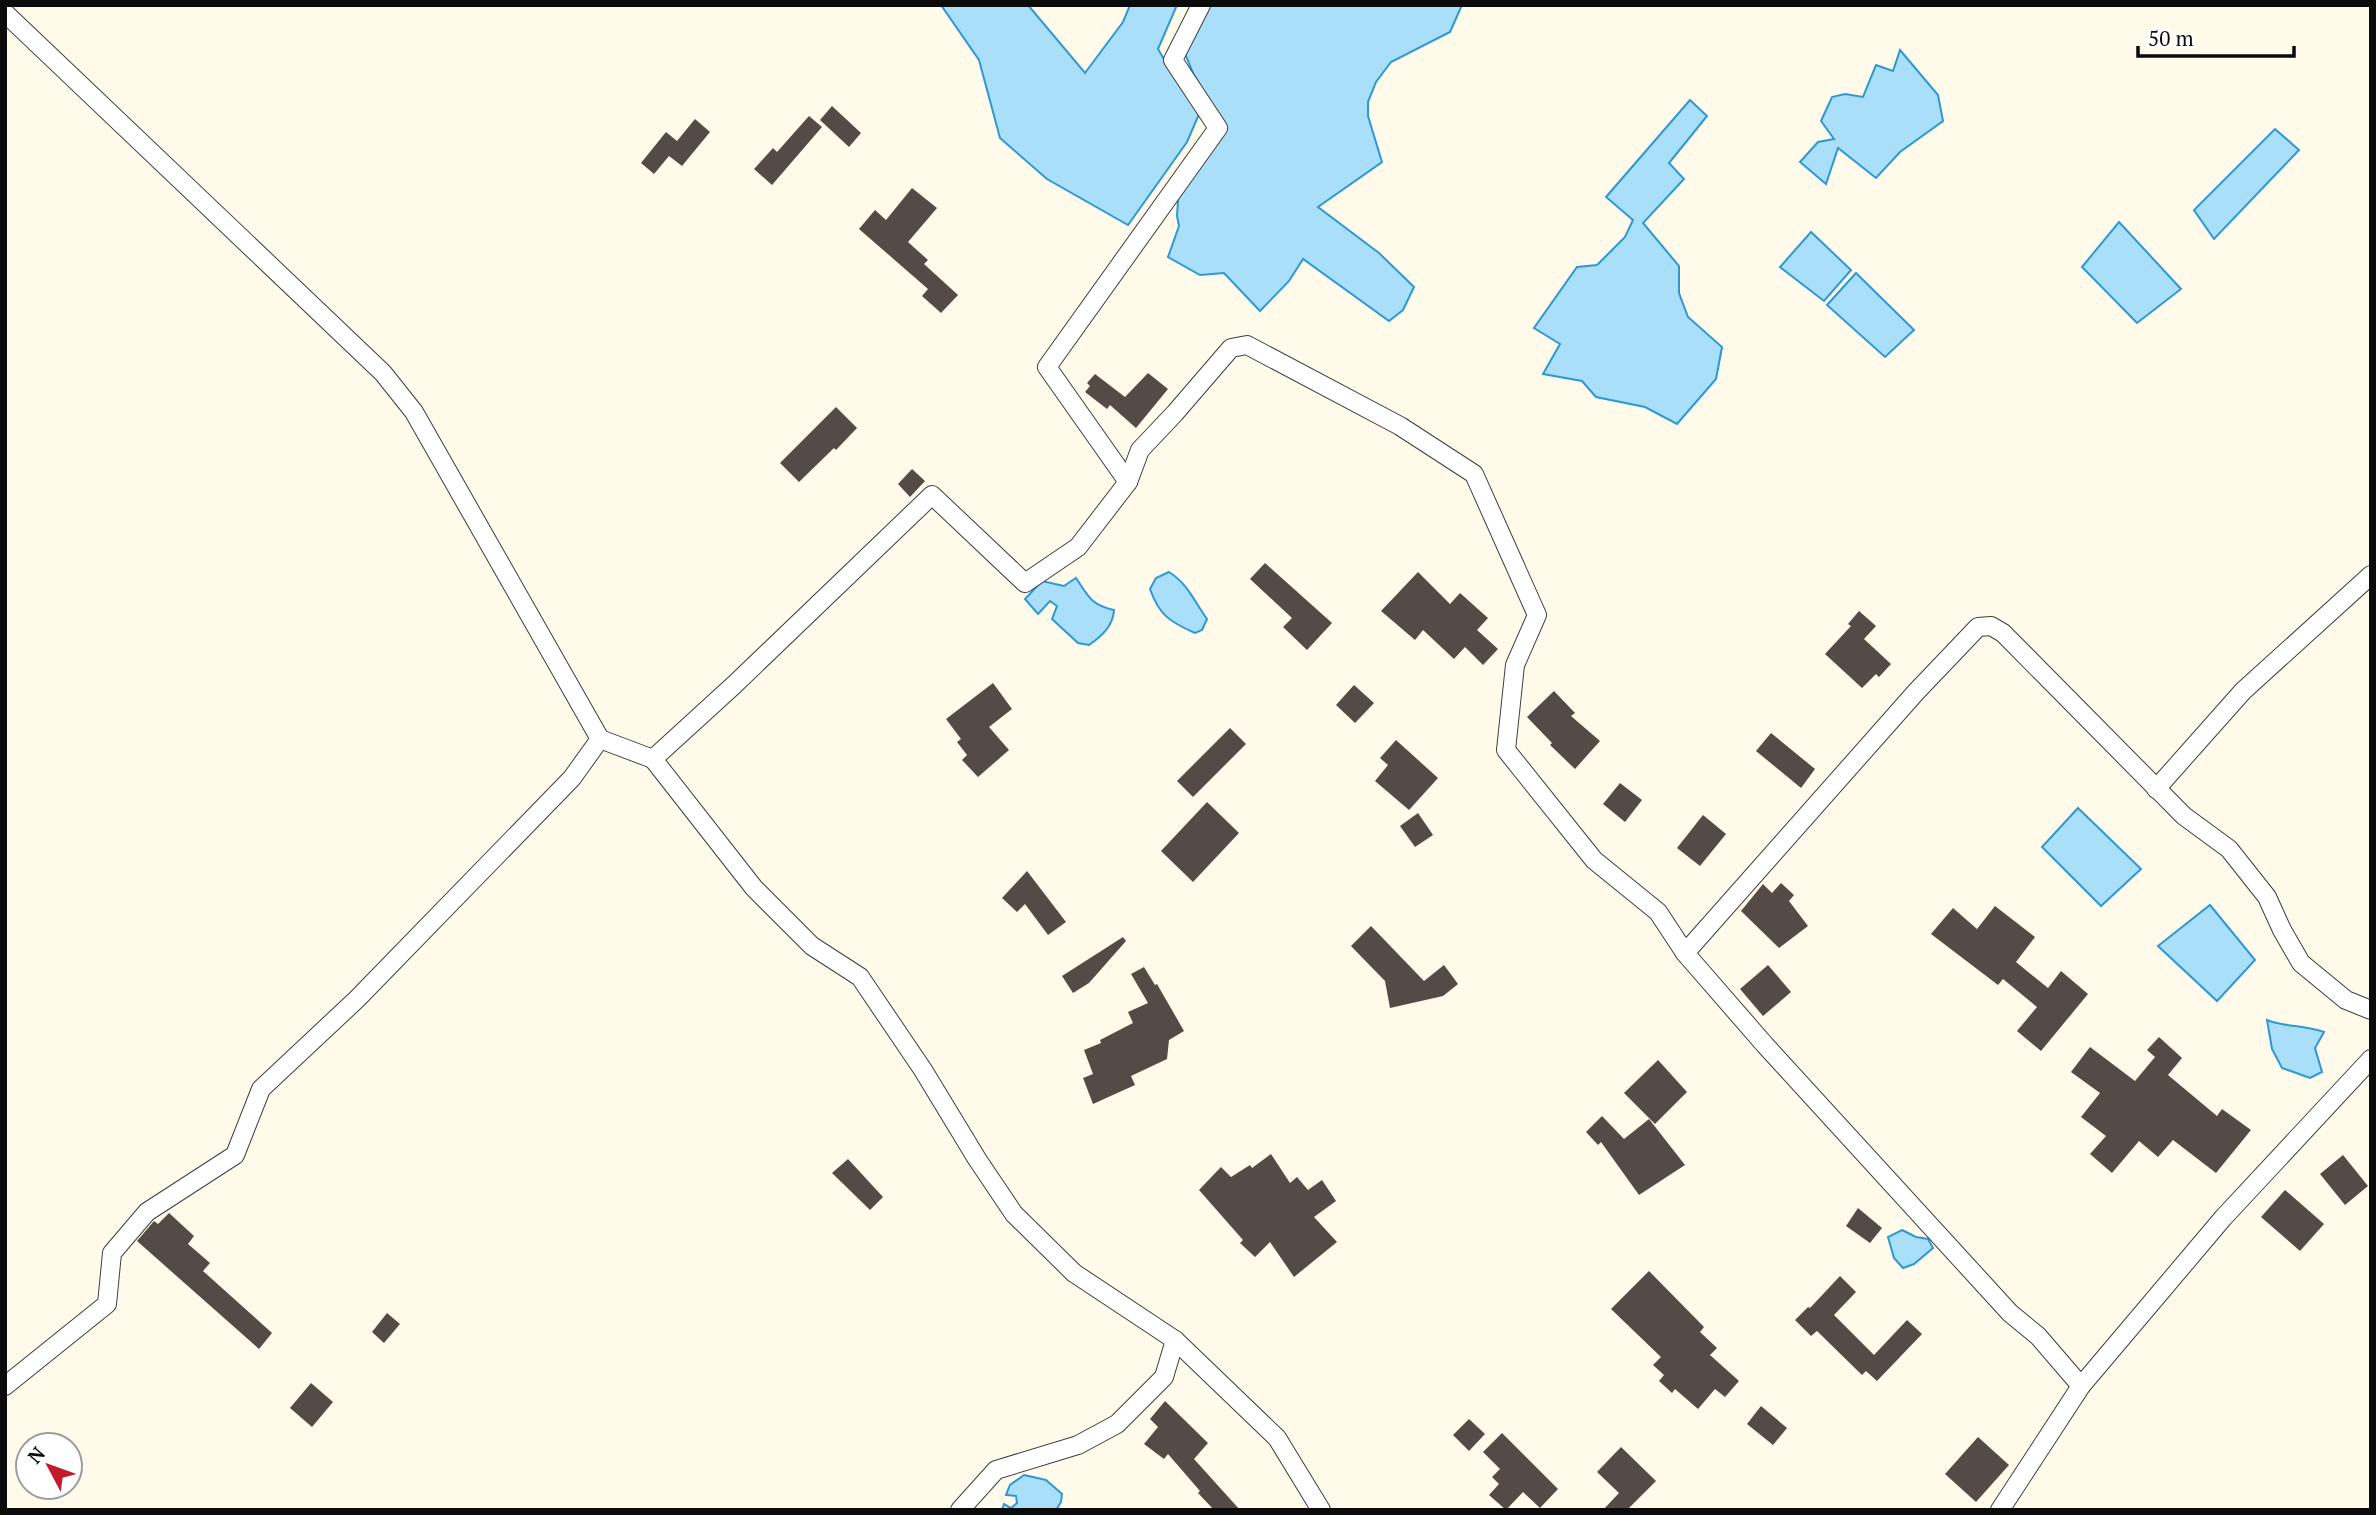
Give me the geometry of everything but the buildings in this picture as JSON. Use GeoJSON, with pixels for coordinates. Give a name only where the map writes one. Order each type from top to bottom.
{"type":"FeatureCollection","features":[{"type":"Feature","properties":{"kind":"street"},"geometry":{"type":"LineString","coordinates":[[1128,482],[1047,367],[1218,128],[1173,60],[1200,5]]}},
{"type":"Feature","properties":{"kind":"street"},"geometry":{"type":"LineString","coordinates":[[5,13],[383,373],[414,412],[600,739],[653,759],[754,888],[812,946],[860,977],[923,1070],[1014,1214],[1074,1273],[1175,1340],[1277,1438],[1321,1510]]}},
{"type":"Feature","properties":{"kind":"street"},"geometry":{"type":"LineString","coordinates":[[653,759],[932,495],[1025,583],[1078,547],[1128,482],[1140,450],[1231,348],[1247,345],[1400,426],[1474,474],[1537,615],[1515,665],[1506,750],[1594,860],[1658,912],[1685,953],[1774,1055],[2010,1313],[2038,1336],[2081,1387]]}},
{"type":"Feature","properties":{"kind":"street"},"geometry":{"type":"LineString","coordinates":[[2156,789],[2243,691],[2371,575]]}},
{"type":"Feature","properties":{"kind":"street"},"geometry":{"type":"LineString","coordinates":[[1685,953],[1916,692],[1978,627],[1991,626],[2003,633],[2184,816],[2229,849],[2267,897],[2301,963],[2346,1000],[2371,1010]]}},
{"type":"Feature","properties":{"kind":"street"},"geometry":{"type":"LineString","coordinates":[[5,1386],[107,1304],[111,1253],[138,1222],[147,1212],[235,1155],[261,1089],[357,999],[572,778],[600,739]]}},
{"type":"Feature","properties":{"kind":"street"},"geometry":{"type":"LineString","coordinates":[[2000,1510],[2081,1387],[2223,1218],[2371,1059]]}},
{"type":"Feature","properties":{"kind":"street"},"geometry":{"type":"LineString","coordinates":[[960,1510],[996,1471],[1078,1445],[1117,1424],[1164,1377],[1175,1340]]}},
{"type":"Feature","properties":{"kind":"water"},"geometry":{"type":"Polygon","coordinates":[[[941,5],[1028,5],[1085,73],[1123,22],[1130,5],[1177,5],[1158,49],[1179,85],[1200,112],[1187,142],[1128,225],[1047,179],[1000,138],[979,60],[941,5]]]}},
{"type":"Feature","properties":{"kind":"water"},"geometry":{"type":"Polygon","coordinates":[[[1198,5],[1462,5],[1450,32],[1391,62],[1376,82],[1368,102],[1368,116],[1382,162],[1318,207],[1379,253],[1414,287],[1403,310],[1389,321],[1303,259],[1289,281],[1260,311],[1224,273],[1200,275],[1168,257],[1179,226],[1179,185],[1221,120],[1193,73],[1181,44],[1198,5]]]}},
{"type":"Feature","properties":{"kind":"water"},"geometry":{"type":"Polygon","coordinates":[[[1900,50],[1938,95],[1943,121],[1900,152],[1876,178],[1838,148],[1826,184],[1800,162],[1818,142],[1834,139],[1821,121],[1832,97],[1845,94],[1863,97],[1876,65],[1893,71],[1900,50]]]}},
{"type":"Feature","properties":{"kind":"water"},"geometry":{"type":"Polygon","coordinates":[[[1690,100],[1707,116],[1669,163],[1684,179],[1643,223],[1679,266],[1679,293],[1688,317],[1722,347],[1716,379],[1677,424],[1645,407],[1596,397],[1582,381],[1543,374],[1560,344],[1534,328],[1577,267],[1597,265],[1625,237],[1633,220],[1606,197],[1690,100]]]}},
{"type":"Feature","properties":{"kind":"water"},"geometry":{"type":"Polygon","coordinates":[[[2275,129],[2299,150],[2214,239],[2194,210],[2275,129]]]}},
{"type":"Feature","properties":{"kind":"water"},"geometry":{"type":"Polygon","coordinates":[[[2119,222],[2181,289],[2137,323],[2082,267],[2119,222]]]}},
{"type":"Feature","properties":{"kind":"water"},"geometry":{"type":"Polygon","coordinates":[[[1811,232],[1851,270],[1824,301],[1780,267],[1811,232]]]}},
{"type":"Feature","properties":{"kind":"water"},"geometry":{"type":"Polygon","coordinates":[[[1856,273],[1914,330],[1885,357],[1827,305],[1856,273]]]}},
{"type":"Feature","properties":{"kind":"water"},"geometry":{"type":"Polygon","coordinates":[[[1169,572],[1186,587],[1207,619],[1202,630],[1195,633],[1179,625],[1166,617],[1157,605],[1150,589],[1156,578],[1169,572]]]}},
{"type":"Feature","properties":{"kind":"water"},"geometry":{"type":"Polygon","coordinates":[[[1076,578],[1095,603],[1114,610],[1112,621],[1106,630],[1089,645],[1078,643],[1052,619],[1057,606],[1050,601],[1038,614],[1025,599],[1042,581],[1064,586],[1076,578]]]}},
{"type":"Feature","properties":{"kind":"water"},"geometry":{"type":"Polygon","coordinates":[[[2078,808],[2141,869],[2101,906],[2042,847],[2078,808]]]}},
{"type":"Feature","properties":{"kind":"water"},"geometry":{"type":"Polygon","coordinates":[[[2210,905],[2255,960],[2217,1001],[2158,946],[2210,905]]]}},
{"type":"Feature","properties":{"kind":"water"},"geometry":{"type":"Polygon","coordinates":[[[2267,1020],[2324,1032],[2315,1048],[2322,1072],[2310,1078],[2282,1068],[2272,1049],[2267,1020]]]}},
{"type":"Feature","properties":{"kind":"water"},"geometry":{"type":"Polygon","coordinates":[[[1902,1230],[1928,1239],[1933,1248],[1914,1264],[1903,1268],[1894,1258],[1888,1237],[1902,1230]]]}},
{"type":"Feature","properties":{"kind":"water"},"geometry":{"type":"Polygon","coordinates":[[[1024,1475],[1046,1480],[1062,1494],[1056,1510],[1002,1510],[1004,1504],[1011,1508],[1017,1503],[1016,1496],[1006,1495],[1010,1485],[1024,1475]]]}}]}
